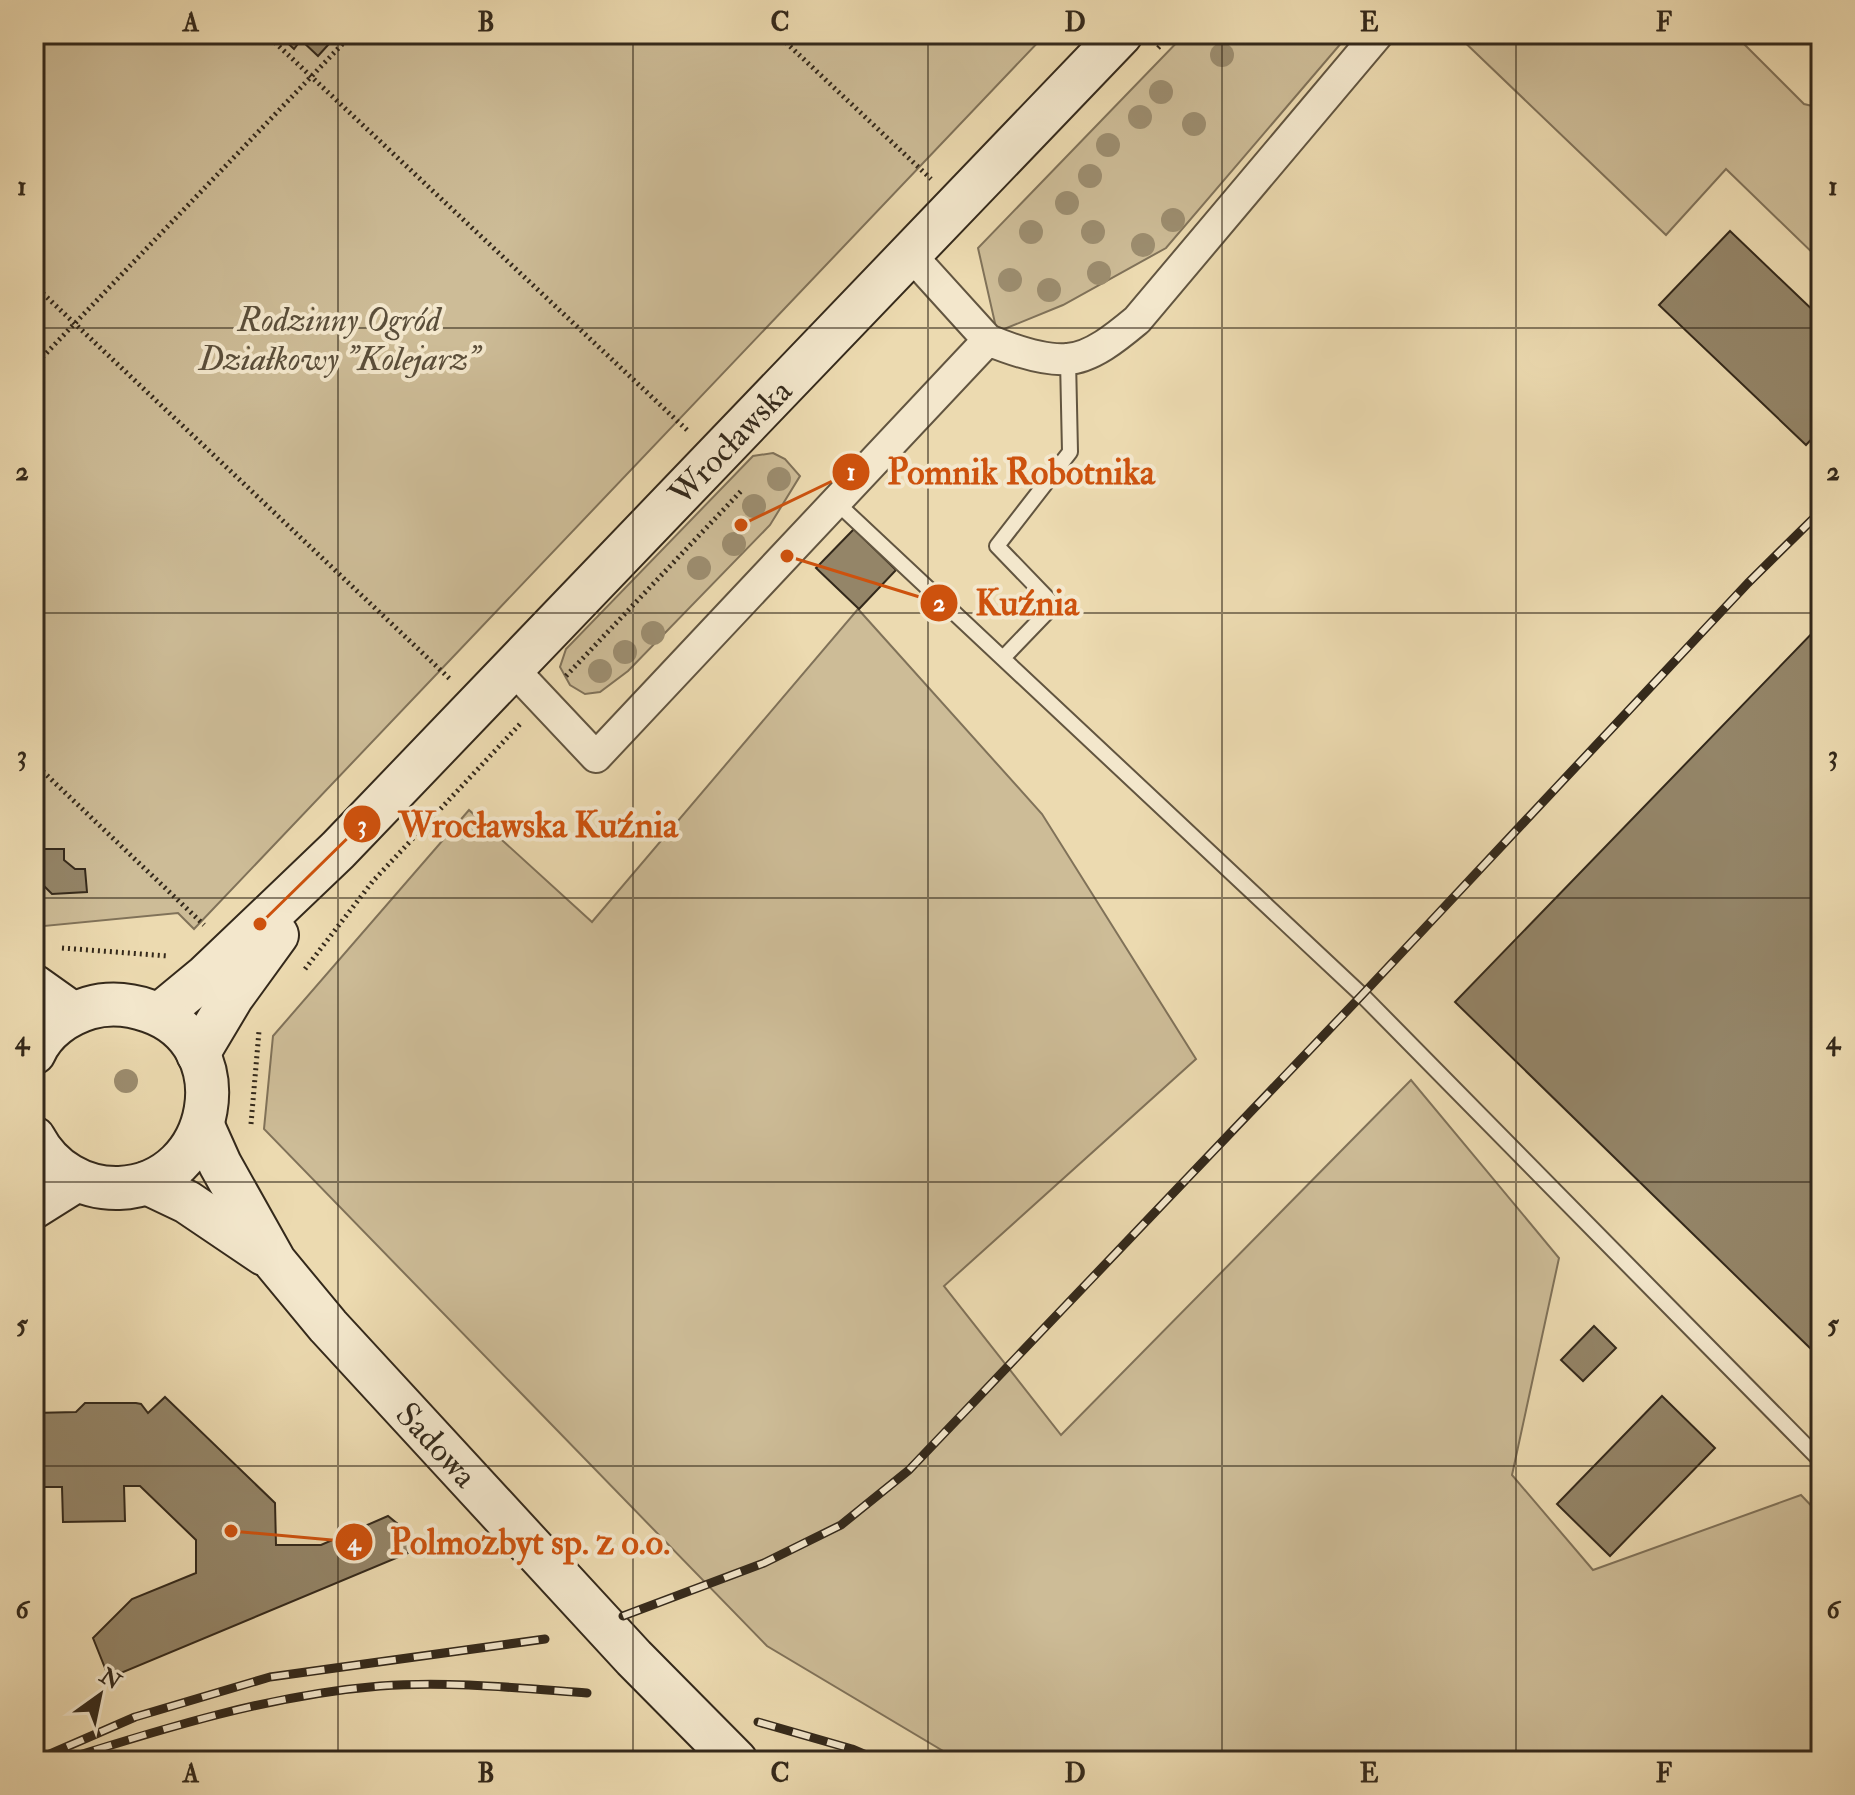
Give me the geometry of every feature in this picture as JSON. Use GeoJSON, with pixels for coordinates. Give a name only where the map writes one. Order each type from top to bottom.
{"type":"FeatureCollection","features":[{"type":"Feature","properties":{"kind":"main road","name":"Wrocławska"},"geometry":{"type":"LineString","coordinates":[[160,1014],[206,976],[338,850],[910,254],[1135,45]]}},
{"type":"Feature","properties":{"kind":"main road","name":"Wrocławska"},"geometry":{"type":"LineString","coordinates":[[198,1054],[232,997],[338,850]]}},
{"type":"Feature","properties":{"kind":"main road"},"geometry":{"type":"LineString","coordinates":[[34,986],[72,1013]]}},
{"type":"Feature","properties":{"kind":"main road"},"geometry":{"type":"LineString","coordinates":[[34,1053],[52,1028],[72,1013],[101,1004],[131,1004],[160,1014],[182,1031],[198,1054],[206,1077],[208,1102],[203,1126],[190,1151],[171,1170],[147,1183],[111,1188],[77,1180],[56,1167],[34,1138]]}},
{"type":"Feature","properties":{"kind":"main road","name":"Sadowa"},"geometry":{"type":"LineString","coordinates":[[203,1126],[220,1164],[275,1262],[390,1395],[634,1658],[736,1761]]}},
{"type":"Feature","properties":{"kind":"main road"},"geometry":{"type":"LineString","coordinates":[[34,1207],[77,1180]]}},
{"type":"Feature","properties":{"kind":"main road","name":"Sadowa"},"geometry":{"type":"LineString","coordinates":[[147,1183],[187,1202],[275,1262]]}},
{"type":"Feature","properties":{"kind":"street"},"geometry":{"type":"LineString","coordinates":[[910,254],[988,340],[1015,351],[1068,360],[1106,345],[1137,320],[1378,34]]}},
{"type":"Feature","properties":{"kind":"street"},"geometry":{"type":"LineString","coordinates":[[513,669],[596,757],[988,340]]}},
{"type":"Feature","properties":{"kind":"lane"},"geometry":{"type":"LineString","coordinates":[[1004,657],[1054,605],[997,546],[1070,452],[1068,360]]}},
{"type":"Feature","properties":{"kind":"lane"},"geometry":{"type":"LineString","coordinates":[[837,503],[1362,995],[1821,1461]]}},
{"type":"Feature","properties":{"kind":"path"},"geometry":{"type":"LineString","coordinates":[[266,34],[678,422]]}},
{"type":"Feature","properties":{"kind":"path"},"geometry":{"type":"LineString","coordinates":[[34,366],[352,34]]}},
{"type":"Feature","properties":{"kind":"path"},"geometry":{"type":"LineString","coordinates":[[777,34],[917,166]]}},
{"type":"Feature","properties":{"kind":"path"},"geometry":{"type":"LineString","coordinates":[[1135,45],[1171,34]]}},
{"type":"Feature","properties":{"kind":"path"},"geometry":{"type":"LineString","coordinates":[[34,285],[441,670]]}},
{"type":"Feature","properties":{"kind":"path"},"geometry":{"type":"LineString","coordinates":[[302,973],[373,881],[747,486]]}},
{"type":"Feature","properties":{"kind":"path"},"geometry":{"type":"LineString","coordinates":[[34,763],[210,930]]}},
{"type":"Feature","properties":{"kind":"path"},"geometry":{"type":"LineString","coordinates":[[62,948],[169,956]]}},
{"type":"Feature","properties":{"kind":"path"},"geometry":{"type":"LineString","coordinates":[[251,1124],[259,1030]]}},
{"type":"Feature","properties":{"kind":"green space","name":"Rodzinny Ogród Działkowy \"Kolejarz\""},"geometry":{"type":"Polygon","coordinates":[[[34,34],[1044,36],[194,929],[178,913],[34,927],[34,34]]]}},
{"type":"Feature","properties":{"kind":"green space"},"geometry":{"type":"Polygon","coordinates":[[[1185,34],[1349,34],[1166,248],[1063,305],[997,332],[978,248],[1185,34]]]}},
{"type":"Feature","properties":{"kind":"green space"},"geometry":{"type":"Polygon","coordinates":[[[1456,34],[1734,34],[1804,104],[1821,108],[1821,261],[1726,169],[1666,235],[1456,34]]]}},
{"type":"Feature","properties":{"kind":"green space"},"geometry":{"type":"Polygon","coordinates":[[[773,453],[785,459],[800,476],[770,525],[628,671],[600,692],[585,694],[570,685],[560,667],[566,649],[753,456],[773,453]]]}},
{"type":"Feature","properties":{"kind":"green space"},"geometry":{"type":"Polygon","coordinates":[[[858,609],[1042,814],[1196,1059],[944,1286],[1061,1435],[1411,1080],[1559,1258],[1512,1475],[1593,1570],[1801,1495],[1821,1516],[1821,1761],[960,1761],[767,1646],[264,1129],[273,1036],[469,810],[592,922],[858,609]]]}},
{"type":"Feature","properties":{"kind":"building"},"geometry":{"type":"Polygon","coordinates":[[[278,34],[338,34],[318,56],[301,40],[294,49],[278,34]]]}},
{"type":"Feature","properties":{"kind":"building"},"geometry":{"type":"Polygon","coordinates":[[[1730,231],[1821,318],[1821,429],[1806,445],[1659,305],[1730,231]]]}},
{"type":"Feature","properties":{"kind":"building"},"geometry":{"type":"Polygon","coordinates":[[[854,529],[896,570],[859,609],[816,568],[854,529]]]}},
{"type":"Feature","properties":{"kind":"building"},"geometry":{"type":"Polygon","coordinates":[[[1821,624],[1821,1356],[1455,1002],[1821,624]]]}},
{"type":"Feature","properties":{"kind":"building"},"geometry":{"type":"Polygon","coordinates":[[[40,849],[64,849],[64,860],[75,869],[85,869],[87,892],[52,894],[41,883],[40,849]]]}},
{"type":"Feature","properties":{"kind":"building"},"geometry":{"type":"Polygon","coordinates":[[[1594,1326],[1616,1348],[1583,1381],[1561,1360],[1594,1326]]]}},
{"type":"Feature","properties":{"kind":"building"},"geometry":{"type":"Polygon","coordinates":[[[1662,1396],[1715,1448],[1610,1556],[1557,1504],[1662,1396]]]}},
{"type":"Feature","properties":{"kind":"building"},"geometry":{"type":"Polygon","coordinates":[[[165,1397],[275,1503],[276,1545],[321,1545],[388,1516],[425,1546],[109,1678],[93,1638],[132,1599],[196,1573],[196,1540],[140,1486],[124,1486],[125,1521],[63,1522],[62,1487],[40,1487],[34,1482],[34,1413],[76,1412],[85,1403],[136,1403],[141,1404],[148,1413],[165,1397]]]}},
{"type":"Feature","properties":{"kind":"railway"},"geometry":{"type":"LineString","coordinates":[[623,1616],[764,1563],[841,1525],[909,1470],[1362,995],[1748,583],[1821,511]]}},
{"type":"Feature","properties":{"kind":"railway"},"geometry":{"type":"LineString","coordinates":[[34,1761],[135,1717],[270,1677],[545,1639]]}},
{"type":"Feature","properties":{"kind":"railway"},"geometry":{"type":"LineString","coordinates":[[60,1761],[218,1714],[339,1690],[432,1684],[587,1693]]}},
{"type":"Feature","properties":{"kind":"railway"},"geometry":{"type":"LineString","coordinates":[[758,1722],[852,1749],[880,1761]]}},
{"type":"Feature","properties":{"kind":"place","name":"Pomnik Robotnika"},"geometry":{"type":"Point","coordinates":[741,525]}},
{"type":"Feature","properties":{"kind":"place","name":"Kuźnia"},"geometry":{"type":"Point","coordinates":[787,556]}},
{"type":"Feature","properties":{"kind":"place","name":"Wrocławska Kuźnia"},"geometry":{"type":"Point","coordinates":[260,924]}},
{"type":"Feature","properties":{"kind":"place","name":"Polmozbyt sp. z o.o."},"geometry":{"type":"Point","coordinates":[231,1531]}}]}
